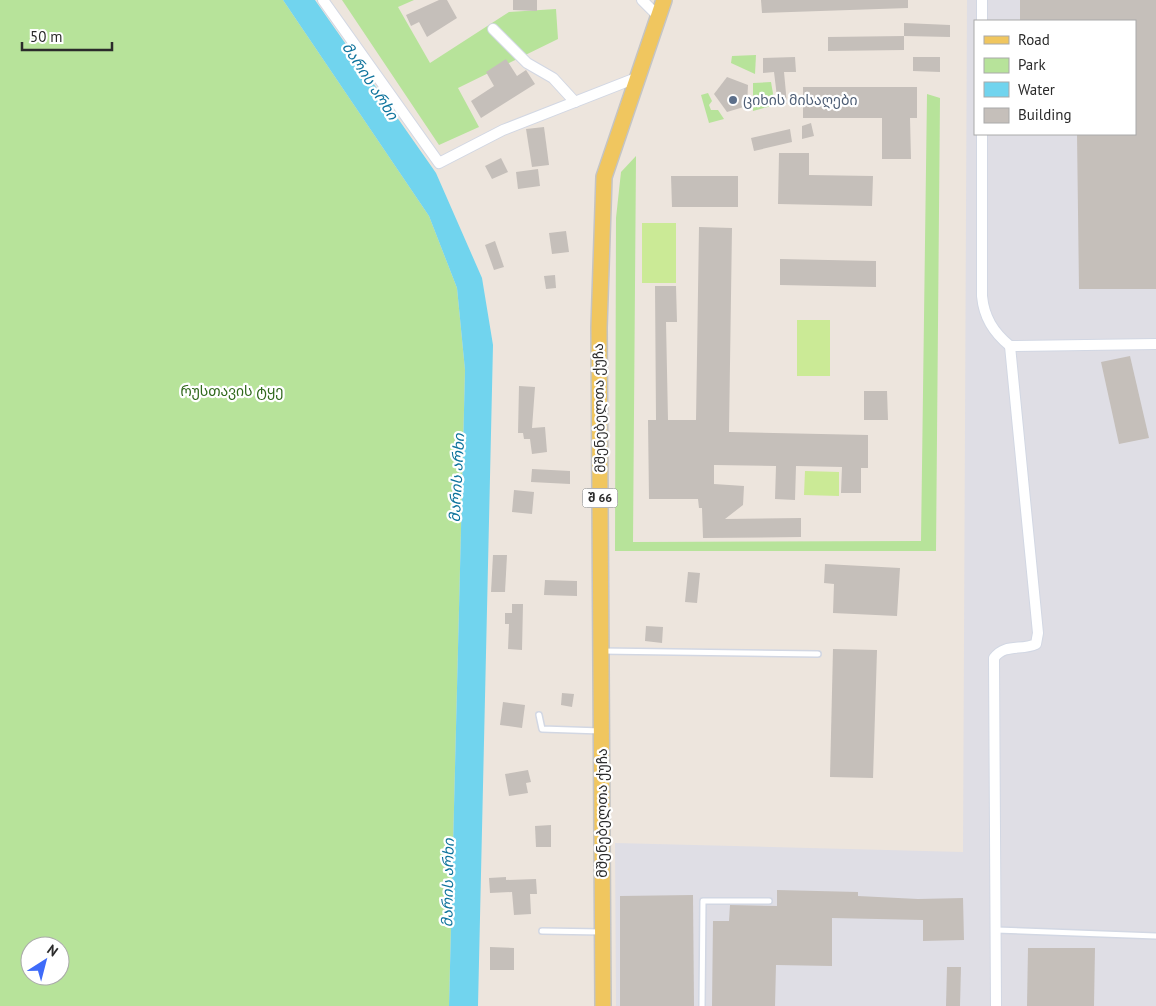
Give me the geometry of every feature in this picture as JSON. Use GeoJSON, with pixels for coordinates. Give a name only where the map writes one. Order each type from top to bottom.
{"type":"FeatureCollection","features":[{"type":"Feature","properties":{"kind":"main road","name":"მშენებელთა ქუჩა"},"geometry":{"type":"LineString","coordinates":[[603,1006],[598,328],[604,177],[664,0]]}},
{"type":"Feature","properties":{"kind":"street"},"geometry":{"type":"LineString","coordinates":[[322,0],[438,164],[503,130],[636,78]]}},
{"type":"Feature","properties":{"kind":"street"},"geometry":{"type":"LineString","coordinates":[[642,0],[659,16]]}},
{"type":"Feature","properties":{"kind":"street"},"geometry":{"type":"LineString","coordinates":[[982,0],[982,20]]}},
{"type":"Feature","properties":{"kind":"street"},"geometry":{"type":"LineString","coordinates":[[493,29],[528,62],[553,78],[575,102]]}},
{"type":"Feature","properties":{"kind":"street"},"geometry":{"type":"LineString","coordinates":[[982,135],[982,296],[984,313],[992,328],[1010,346],[1038,633],[1036,644],[1026,649],[1008,648],[1000,651],[994,658],[996,1006]]}},
{"type":"Feature","properties":{"kind":"street"},"geometry":{"type":"LineString","coordinates":[[1010,346],[1156,344]]}},
{"type":"Feature","properties":{"kind":"lane"},"geometry":{"type":"LineString","coordinates":[[601,651],[818,654]]}},
{"type":"Feature","properties":{"kind":"lane"},"geometry":{"type":"LineString","coordinates":[[539,714],[542,730],[601,731]]}},
{"type":"Feature","properties":{"kind":"lane"},"geometry":{"type":"LineString","coordinates":[[702,1006],[703,901],[769,901]]}},
{"type":"Feature","properties":{"kind":"lane"},"geometry":{"type":"LineString","coordinates":[[996,930],[1156,936]]}},
{"type":"Feature","properties":{"kind":"lane"},"geometry":{"type":"LineString","coordinates":[[542,931],[602,932]]}},
{"type":"Feature","properties":{"kind":"shaded area"},"geometry":{"type":"Polygon","coordinates":[[[967,0],[1156,0],[1156,1006],[616,1006],[615,843],[963,852],[967,0]]]}},
{"type":"Feature","properties":{"kind":"green space","name":"რუსთავის ტყე"},"geometry":{"type":"Polygon","coordinates":[[[0,0],[283,0],[429,216],[457,288],[465,370],[449,1006],[0,1006],[0,0]]]}},
{"type":"Feature","properties":{"kind":"green space"},"geometry":{"type":"Polygon","coordinates":[[[342,0],[414,0],[398,7],[430,63],[509,12],[556,9],[558,39],[458,88],[479,127],[439,145],[342,0]]]}},
{"type":"Feature","properties":{"kind":"green space"},"geometry":{"type":"Polygon","coordinates":[[[756,55],[755,74],[731,63],[732,56],[756,55]]]}},
{"type":"Feature","properties":{"kind":"green space"},"geometry":{"type":"Polygon","coordinates":[[[771,82],[775,105],[753,111],[753,83],[771,82]]]}},
{"type":"Feature","properties":{"kind":"green space"},"geometry":{"type":"Polygon","coordinates":[[[708,93],[712,101],[709,105],[711,110],[718,110],[724,119],[709,123],[701,95],[708,93]]]}},
{"type":"Feature","properties":{"kind":"green space"},"geometry":{"type":"Polygon","coordinates":[[[927,94],[940,98],[936,551],[615,551],[616,218],[621,172],[636,156],[633,542],[921,541],[927,94]]]}},
{"type":"Feature","properties":{"kind":"green space"},"geometry":{"type":"Polygon","coordinates":[[[642,223],[676,223],[676,283],[642,283],[642,223]]]}},
{"type":"Feature","properties":{"kind":"green space"},"geometry":{"type":"Polygon","coordinates":[[[797,320],[830,320],[830,376],[797,376],[797,320]]]}},
{"type":"Feature","properties":{"kind":"green space"},"geometry":{"type":"Polygon","coordinates":[[[805,471],[839,472],[839,496],[804,495],[805,471]]]}},
{"type":"Feature","properties":{"kind":"water","name":"მარის არხი"},"geometry":{"type":"Polygon","coordinates":[[[283,0],[315,0],[436,173],[482,278],[493,345],[478,1006],[449,1006],[465,370],[457,288],[429,216],[283,0]]]}},
{"type":"Feature","properties":{"kind":"building"},"geometry":{"type":"Polygon","coordinates":[[[439,0],[447,0],[457,18],[427,37],[419,22],[411,26],[406,15],[439,0]]]}},
{"type":"Feature","properties":{"kind":"building"},"geometry":{"type":"Polygon","coordinates":[[[513,0],[537,0],[537,11],[513,10],[513,0]]]}},
{"type":"Feature","properties":{"kind":"building"},"geometry":{"type":"Polygon","coordinates":[[[761,0],[908,0],[908,8],[762,13],[761,0]]]}},
{"type":"Feature","properties":{"kind":"building"},"geometry":{"type":"Polygon","coordinates":[[[1020,0],[1156,0],[1156,289],[1079,289],[1077,135],[1136,135],[1136,20],[1020,20],[1020,0]]]}},
{"type":"Feature","properties":{"kind":"building"},"geometry":{"type":"Polygon","coordinates":[[[904,23],[950,25],[950,37],[904,36],[904,23]]]}},
{"type":"Feature","properties":{"kind":"building"},"geometry":{"type":"Polygon","coordinates":[[[904,36],[904,50],[828,51],[828,37],[904,36]]]}},
{"type":"Feature","properties":{"kind":"building"},"geometry":{"type":"Polygon","coordinates":[[[795,57],[796,72],[784,72],[787,104],[778,105],[774,72],[763,73],[763,58],[795,57]]]}},
{"type":"Feature","properties":{"kind":"building"},"geometry":{"type":"Polygon","coordinates":[[[913,57],[940,57],[940,72],[913,71],[913,57]]]}},
{"type":"Feature","properties":{"kind":"building"},"geometry":{"type":"Polygon","coordinates":[[[506,59],[517,76],[526,70],[535,84],[481,118],[471,101],[494,86],[486,72],[506,59]]]}},
{"type":"Feature","properties":{"kind":"building","name":"ციხის მისაღები"},"geometry":{"type":"Polygon","coordinates":[[[727,77],[748,85],[747,106],[727,112],[714,94],[727,77]]]}},
{"type":"Feature","properties":{"kind":"building"},"geometry":{"type":"Polygon","coordinates":[[[803,87],[917,87],[917,118],[910,118],[911,159],[882,159],[882,118],[803,118],[803,87]]]}},
{"type":"Feature","properties":{"kind":"building"},"geometry":{"type":"Polygon","coordinates":[[[811,123],[814,136],[802,139],[802,126],[811,123]]]}},
{"type":"Feature","properties":{"kind":"building"},"geometry":{"type":"Polygon","coordinates":[[[544,127],[549,165],[532,167],[526,129],[544,127]]]}},
{"type":"Feature","properties":{"kind":"building"},"geometry":{"type":"Polygon","coordinates":[[[790,129],[792,142],[754,151],[751,138],[790,129]]]}},
{"type":"Feature","properties":{"kind":"building"},"geometry":{"type":"Polygon","coordinates":[[[779,153],[809,153],[809,175],[873,176],[872,206],[778,204],[779,153]]]}},
{"type":"Feature","properties":{"kind":"building"},"geometry":{"type":"Polygon","coordinates":[[[501,158],[508,172],[492,179],[485,166],[501,158]]]}},
{"type":"Feature","properties":{"kind":"building"},"geometry":{"type":"Polygon","coordinates":[[[538,169],[540,186],[518,189],[516,172],[538,169]]]}},
{"type":"Feature","properties":{"kind":"building"},"geometry":{"type":"Polygon","coordinates":[[[671,176],[738,176],[738,207],[672,207],[671,176]]]}},
{"type":"Feature","properties":{"kind":"building"},"geometry":{"type":"Polygon","coordinates":[[[699,227],[732,228],[729,432],[868,435],[868,468],[861,468],[861,493],[841,493],[842,467],[796,466],[795,500],[775,499],[776,466],[714,465],[714,484],[744,486],[743,505],[725,519],[801,518],[801,537],[703,538],[702,508],[699,508],[698,499],[649,499],[648,420],[656,420],[655,286],[676,286],[677,322],[666,322],[668,420],[696,420],[699,227]]]}},
{"type":"Feature","properties":{"kind":"building"},"geometry":{"type":"Polygon","coordinates":[[[566,231],[569,252],[552,254],[549,233],[566,231]]]}},
{"type":"Feature","properties":{"kind":"building"},"geometry":{"type":"Polygon","coordinates":[[[495,241],[504,267],[494,270],[485,245],[495,241]]]}},
{"type":"Feature","properties":{"kind":"building"},"geometry":{"type":"Polygon","coordinates":[[[780,259],[876,261],[876,287],[780,285],[780,259]]]}},
{"type":"Feature","properties":{"kind":"building"},"geometry":{"type":"Polygon","coordinates":[[[555,275],[556,288],[546,289],[544,276],[555,275]]]}},
{"type":"Feature","properties":{"kind":"building"},"geometry":{"type":"Polygon","coordinates":[[[1130,356],[1149,438],[1119,444],[1101,362],[1130,356]]]}},
{"type":"Feature","properties":{"kind":"building"},"geometry":{"type":"Polygon","coordinates":[[[519,386],[535,387],[532,428],[545,427],[547,452],[532,454],[530,439],[524,439],[523,433],[518,433],[519,386]]]}},
{"type":"Feature","properties":{"kind":"building"},"geometry":{"type":"Polygon","coordinates":[[[864,391],[887,391],[888,420],[864,420],[864,391]]]}},
{"type":"Feature","properties":{"kind":"building"},"geometry":{"type":"Polygon","coordinates":[[[532,469],[570,471],[570,484],[531,482],[532,469]]]}},
{"type":"Feature","properties":{"kind":"building"},"geometry":{"type":"Polygon","coordinates":[[[514,490],[534,492],[532,514],[512,512],[514,490]]]}},
{"type":"Feature","properties":{"kind":"building"},"geometry":{"type":"Polygon","coordinates":[[[493,555],[507,555],[505,592],[491,592],[493,555]]]}},
{"type":"Feature","properties":{"kind":"building"},"geometry":{"type":"Polygon","coordinates":[[[825,564],[900,568],[897,616],[833,613],[834,584],[824,583],[825,564]]]}},
{"type":"Feature","properties":{"kind":"building"},"geometry":{"type":"Polygon","coordinates":[[[688,572],[700,573],[697,603],[685,602],[688,572]]]}},
{"type":"Feature","properties":{"kind":"building"},"geometry":{"type":"Polygon","coordinates":[[[545,580],[577,581],[577,596],[544,595],[545,580]]]}},
{"type":"Feature","properties":{"kind":"building"},"geometry":{"type":"Polygon","coordinates":[[[512,604],[523,604],[522,650],[508,649],[509,624],[505,624],[505,613],[512,613],[512,604]]]}},
{"type":"Feature","properties":{"kind":"building"},"geometry":{"type":"Polygon","coordinates":[[[646,626],[663,627],[662,643],[645,641],[646,626]]]}},
{"type":"Feature","properties":{"kind":"building"},"geometry":{"type":"Polygon","coordinates":[[[833,649],[877,650],[873,778],[830,777],[833,649]]]}},
{"type":"Feature","properties":{"kind":"building"},"geometry":{"type":"Polygon","coordinates":[[[562,693],[574,694],[572,707],[561,705],[562,693]]]}},
{"type":"Feature","properties":{"kind":"building"},"geometry":{"type":"Polygon","coordinates":[[[503,702],[525,705],[522,728],[500,725],[503,702]]]}},
{"type":"Feature","properties":{"kind":"building"},"geometry":{"type":"Polygon","coordinates":[[[528,770],[531,782],[526,783],[528,793],[509,796],[505,774],[528,770]]]}},
{"type":"Feature","properties":{"kind":"building"},"geometry":{"type":"Polygon","coordinates":[[[551,825],[551,847],[536,847],[535,826],[551,825]]]}},
{"type":"Feature","properties":{"kind":"building"},"geometry":{"type":"Polygon","coordinates":[[[506,877],[506,880],[536,879],[537,894],[530,894],[531,914],[514,915],[512,892],[490,893],[489,878],[506,877]]]}},
{"type":"Feature","properties":{"kind":"building"},"geometry":{"type":"Polygon","coordinates":[[[777,890],[858,892],[858,896],[918,899],[963,898],[964,940],[923,941],[923,920],[832,918],[832,966],[776,965],[775,1006],[712,1006],[713,921],[729,921],[730,905],[777,906],[777,890]]]}},
{"type":"Feature","properties":{"kind":"building"},"geometry":{"type":"Polygon","coordinates":[[[693,895],[694,1006],[620,1006],[620,896],[693,895]]]}},
{"type":"Feature","properties":{"kind":"building"},"geometry":{"type":"Polygon","coordinates":[[[490,947],[514,948],[514,970],[490,970],[490,947]]]}},
{"type":"Feature","properties":{"kind":"building"},"geometry":{"type":"Polygon","coordinates":[[[1028,948],[1095,948],[1094,1006],[1027,1006],[1028,948]]]}},
{"type":"Feature","properties":{"kind":"building"},"geometry":{"type":"Polygon","coordinates":[[[947,967],[961,967],[960,1006],[946,1006],[947,967]]]}},
{"type":"Feature","properties":{"kind":"place","name":"ციხის მისაღები"},"geometry":{"type":"Point","coordinates":[733,100]}}]}
